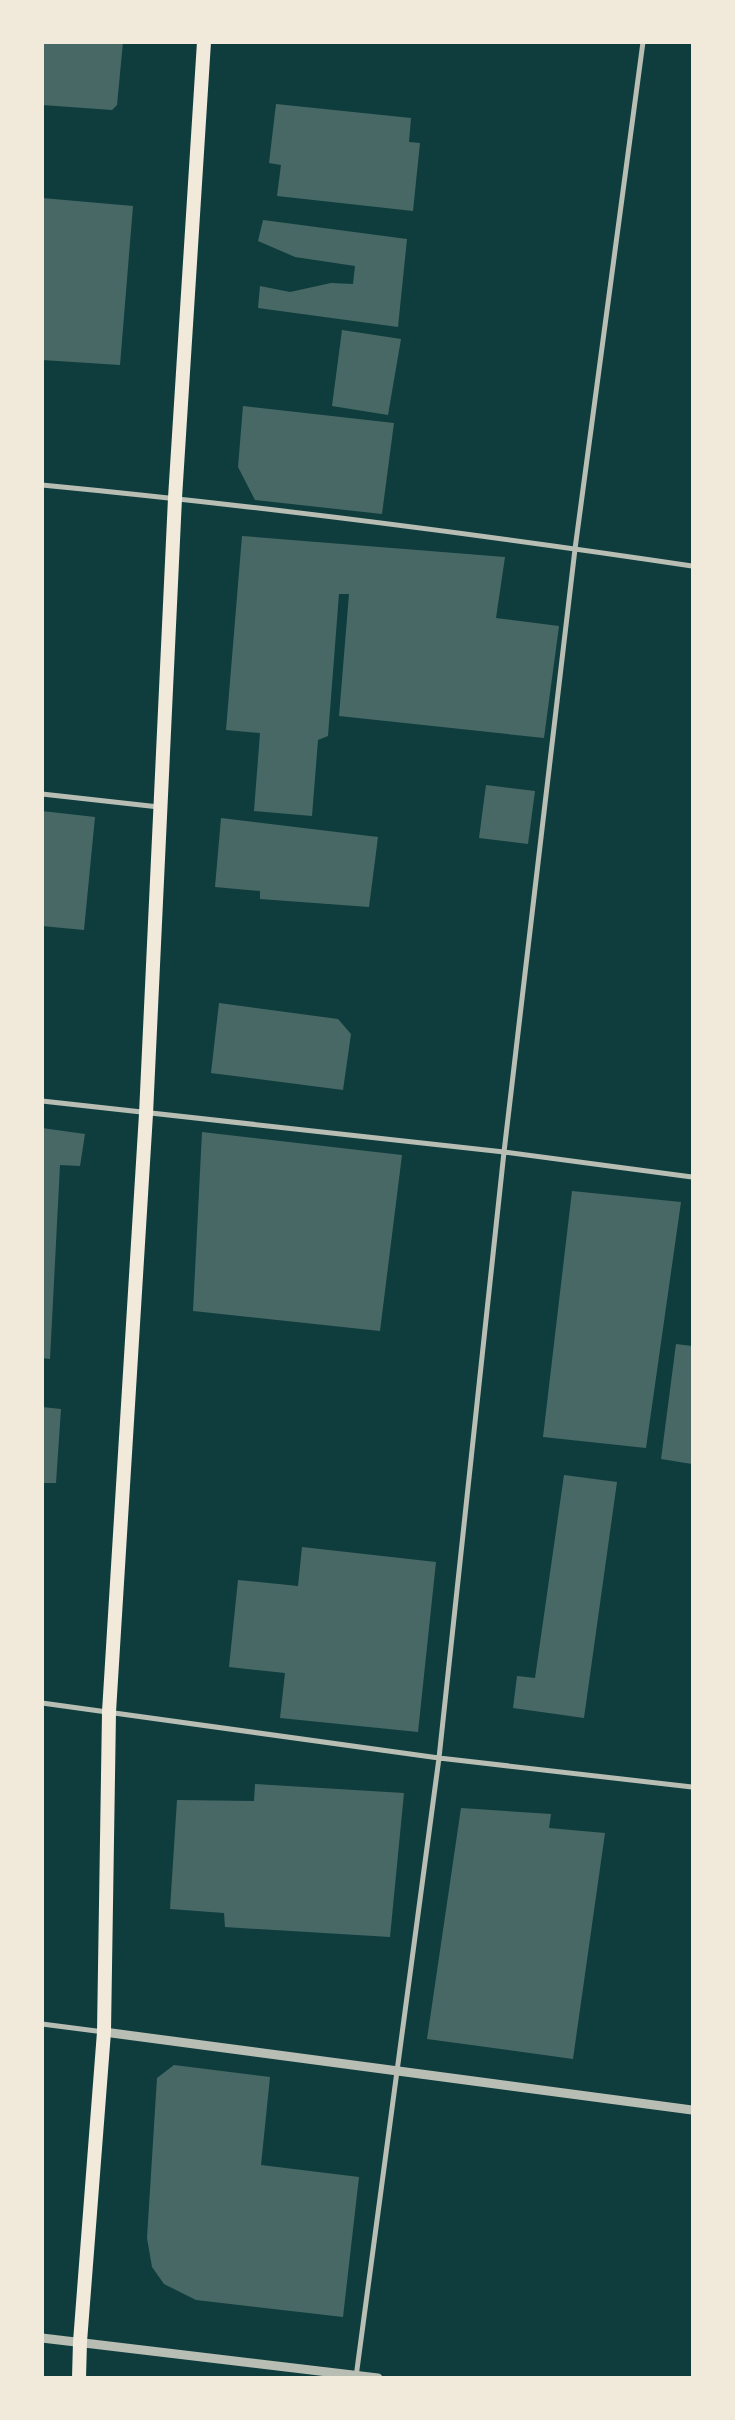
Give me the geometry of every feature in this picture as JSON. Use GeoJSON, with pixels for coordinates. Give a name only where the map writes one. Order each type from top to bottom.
{"type":"FeatureCollection","features":[{"type":"Feature","properties":{"kind":"highway"},"geometry":{"type":"LineString","coordinates":[[79,2378],[80,2342],[104,2032],[109,1712],[146,1114],[175,498],[204,42]]}},
{"type":"Feature","properties":{"kind":"street"},"geometry":{"type":"LineString","coordinates":[[357,2376],[439,1758],[504,1152],[575,549],[643,42]]}},
{"type":"Feature","properties":{"kind":"street"},"geometry":{"type":"LineString","coordinates":[[42,485],[175,498],[575,549],[692,566]]}},
{"type":"Feature","properties":{"kind":"street"},"geometry":{"type":"LineString","coordinates":[[42,794],[160,807]]}},
{"type":"Feature","properties":{"kind":"street"},"geometry":{"type":"LineString","coordinates":[[42,1101],[146,1114],[504,1152],[692,1177]]}},
{"type":"Feature","properties":{"kind":"street"},"geometry":{"type":"LineString","coordinates":[[42,1704],[439,1758],[692,1787]]}},
{"type":"Feature","properties":{"kind":"street"},"geometry":{"type":"LineString","coordinates":[[42,2024],[692,2110]]}},
{"type":"Feature","properties":{"kind":"street"},"geometry":{"type":"LineString","coordinates":[[42,2338],[378,2378]]}},
{"type":"Feature","properties":{"kind":"building"},"geometry":{"type":"Polygon","coordinates":[[[42,42],[123,42],[117,105],[112,110],[42,105],[42,42]]]}},
{"type":"Feature","properties":{"kind":"building"},"geometry":{"type":"Polygon","coordinates":[[[276,104],[411,118],[409,142],[420,143],[413,211],[277,196],[281,165],[269,163],[276,104]]]}},
{"type":"Feature","properties":{"kind":"building"},"geometry":{"type":"Polygon","coordinates":[[[42,198],[133,206],[120,365],[42,360],[42,198]]]}},
{"type":"Feature","properties":{"kind":"building"},"geometry":{"type":"Polygon","coordinates":[[[263,220],[407,239],[398,327],[258,308],[260,286],[290,292],[331,283],[353,284],[355,266],[295,257],[258,241],[263,220]]]}},
{"type":"Feature","properties":{"kind":"building"},"geometry":{"type":"Polygon","coordinates":[[[342,330],[401,339],[388,415],[332,406],[342,330]]]}},
{"type":"Feature","properties":{"kind":"building"},"geometry":{"type":"Polygon","coordinates":[[[243,406],[394,423],[382,514],[255,500],[238,467],[243,406]]]}},
{"type":"Feature","properties":{"kind":"building"},"geometry":{"type":"Polygon","coordinates":[[[242,536],[505,557],[496,618],[559,626],[544,738],[339,716],[349,594],[339,594],[328,736],[318,740],[312,816],[254,811],[260,733],[226,730],[242,536]]]}},
{"type":"Feature","properties":{"kind":"building"},"geometry":{"type":"Polygon","coordinates":[[[486,785],[535,791],[528,844],[479,838],[486,785]]]}},
{"type":"Feature","properties":{"kind":"building"},"geometry":{"type":"Polygon","coordinates":[[[42,811],[95,817],[84,930],[42,926],[42,811]]]}},
{"type":"Feature","properties":{"kind":"building"},"geometry":{"type":"Polygon","coordinates":[[[221,818],[378,837],[369,907],[260,899],[260,891],[215,887],[221,818]]]}},
{"type":"Feature","properties":{"kind":"building"},"geometry":{"type":"Polygon","coordinates":[[[219,1003],[338,1019],[351,1034],[343,1090],[211,1073],[219,1003]]]}},
{"type":"Feature","properties":{"kind":"building"},"geometry":{"type":"Polygon","coordinates":[[[42,1128],[85,1134],[80,1166],[60,1165],[50,1359],[42,1358],[42,1128]]]}},
{"type":"Feature","properties":{"kind":"building"},"geometry":{"type":"Polygon","coordinates":[[[202,1132],[402,1155],[380,1331],[193,1311],[202,1132]]]}},
{"type":"Feature","properties":{"kind":"building"},"geometry":{"type":"Polygon","coordinates":[[[572,1191],[681,1202],[646,1448],[543,1437],[572,1191]]]}},
{"type":"Feature","properties":{"kind":"building"},"geometry":{"type":"Polygon","coordinates":[[[676,1344],[692,1346],[692,1464],[661,1459],[676,1344]]]}},
{"type":"Feature","properties":{"kind":"building"},"geometry":{"type":"Polygon","coordinates":[[[42,1407],[61,1409],[56,1483],[42,1483],[42,1407]]]}},
{"type":"Feature","properties":{"kind":"building"},"geometry":{"type":"Polygon","coordinates":[[[564,1475],[617,1482],[584,1718],[513,1708],[517,1676],[535,1678],[564,1475]]]}},
{"type":"Feature","properties":{"kind":"building"},"geometry":{"type":"Polygon","coordinates":[[[302,1547],[436,1562],[418,1732],[280,1718],[285,1673],[229,1667],[238,1580],[298,1586],[302,1547]]]}},
{"type":"Feature","properties":{"kind":"building"},"geometry":{"type":"Polygon","coordinates":[[[255,1784],[404,1793],[390,1937],[225,1927],[224,1913],[170,1909],[177,1800],[254,1801],[255,1784]]]}},
{"type":"Feature","properties":{"kind":"building"},"geometry":{"type":"Polygon","coordinates":[[[461,1808],[551,1814],[549,1828],[605,1833],[573,2059],[427,2039],[461,1808]]]}},
{"type":"Feature","properties":{"kind":"building"},"geometry":{"type":"Polygon","coordinates":[[[174,2065],[270,2077],[261,2165],[359,2177],[343,2317],[196,2300],[164,2284],[152,2267],[147,2238],[157,2078],[174,2065]]]}}]}
